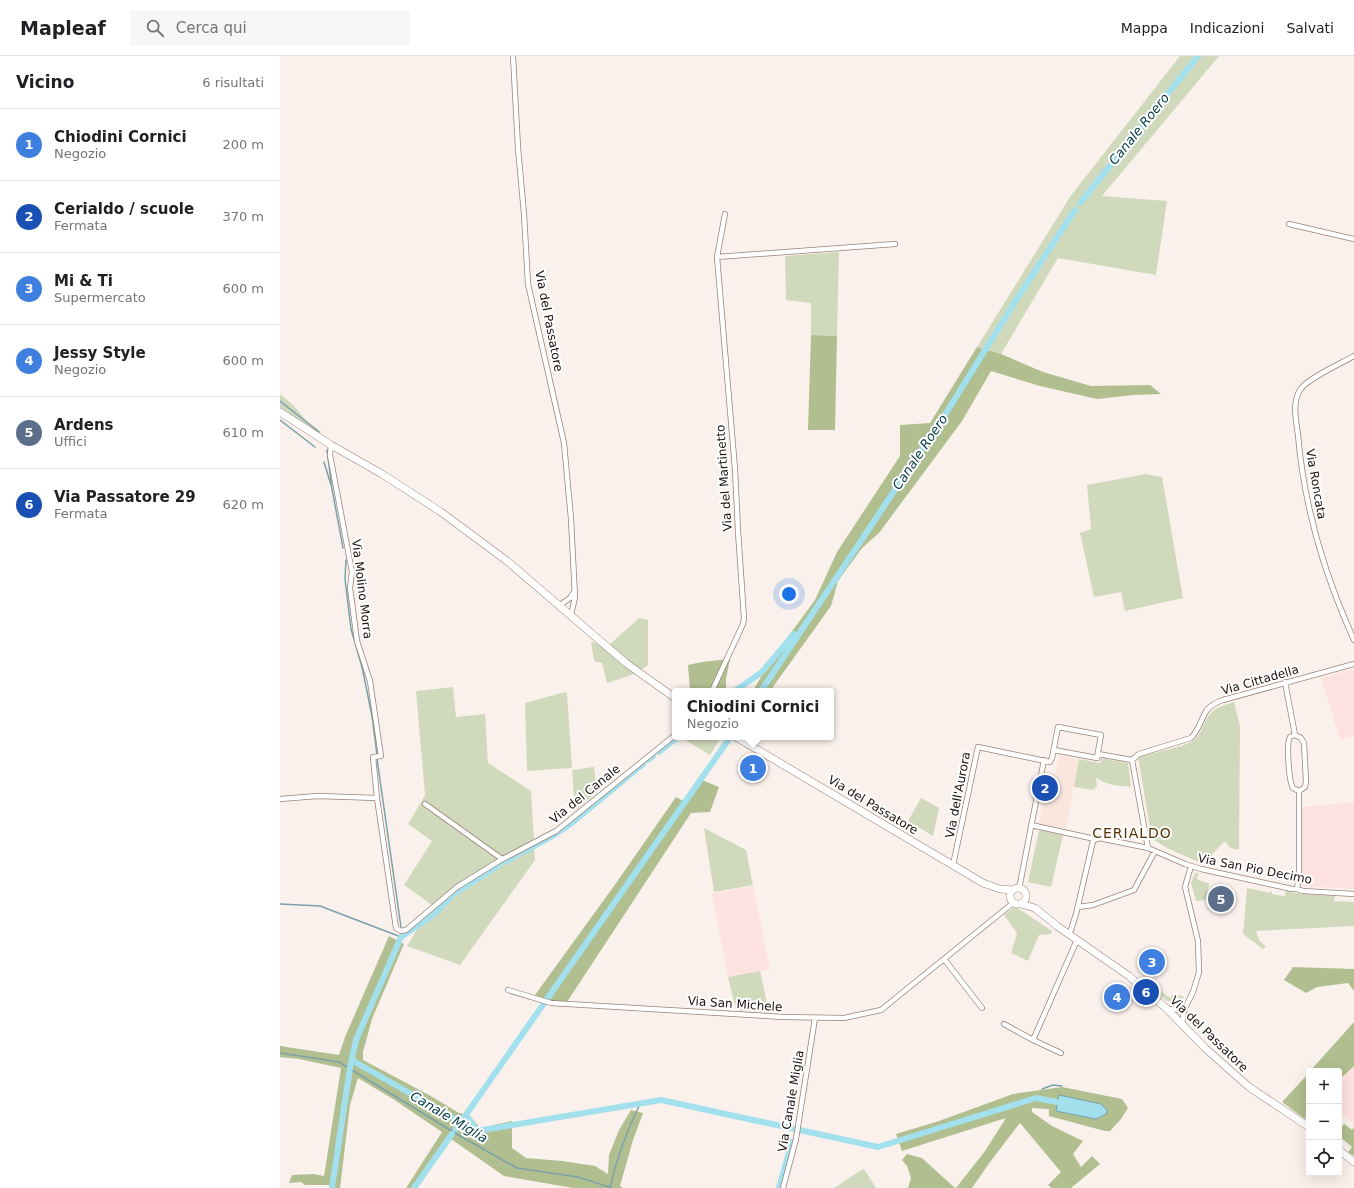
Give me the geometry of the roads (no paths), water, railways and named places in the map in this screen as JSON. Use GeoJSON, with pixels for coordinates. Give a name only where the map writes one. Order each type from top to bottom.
{"type":"FeatureCollection","features":[{"type":"Feature","properties":{"kind":"street","name":"Via del Passatore"},"geometry":{"type":"LineString","coordinates":[[513,56],[528,284],[564,444],[571,519],[575,590],[571,616]]}},
{"type":"Feature","properties":{"kind":"street","name":"Via del Martinetto"},"geometry":{"type":"LineString","coordinates":[[713,688],[744,618],[735,470],[717,257],[725,214]]}},
{"type":"Feature","properties":{"kind":"street"},"geometry":{"type":"LineString","coordinates":[[1289,224],[1354,239]]}},
{"type":"Feature","properties":{"kind":"street"},"geometry":{"type":"LineString","coordinates":[[717,257],[895,244]]}},
{"type":"Feature","properties":{"kind":"street","name":"Via Roncata"},"geometry":{"type":"LineString","coordinates":[[1354,356],[1307,382],[1300,389],[1295,404],[1299,449],[1308,506],[1327,574],[1354,640]]}},
{"type":"Feature","properties":{"kind":"street"},"geometry":{"type":"LineString","coordinates":[[280,412],[441,512],[507,561],[622,660],[672,696]]}},
{"type":"Feature","properties":{"kind":"street","name":"Via Molino Morra"},"geometry":{"type":"LineString","coordinates":[[331,445],[330,455],[352,572],[350,588],[357,641],[370,681],[381,756],[373,757],[377,798],[396,926],[399,930],[406,930]]}},
{"type":"Feature","properties":{"kind":"street"},"geometry":{"type":"LineString","coordinates":[[560,606],[570,598],[575,590]]}},
{"type":"Feature","properties":{"kind":"street","name":"Via Cittadella"},"geometry":{"type":"LineString","coordinates":[[1132,760],[1139,754],[1191,738],[1207,710],[1222,700],[1354,664]]}},
{"type":"Feature","properties":{"kind":"street"},"geometry":{"type":"LineString","coordinates":[[1285,682],[1295,735]]}},
{"type":"Feature","properties":{"kind":"street"},"geometry":{"type":"LineString","coordinates":[[1015,889],[1023,890],[1026,897],[1021,904],[1012,900],[1010,894],[1015,889],[1031,825],[1044,760],[1050,762],[1052,758],[1058,727],[1101,735],[1097,758],[1054,750]]}},
{"type":"Feature","properties":{"kind":"street"},"geometry":{"type":"LineString","coordinates":[[1295,735],[1290,737],[1288,745],[1292,786],[1299,791]]}},
{"type":"Feature","properties":{"kind":"street"},"geometry":{"type":"LineString","coordinates":[[1295,735],[1301,738],[1304,743],[1306,781],[1305,786],[1299,791]]}},
{"type":"Feature","properties":{"kind":"street","name":"Via del Canale"},"geometry":{"type":"LineString","coordinates":[[406,930],[457,887],[502,859],[556,831],[672,737]]}},
{"type":"Feature","properties":{"kind":"street","name":"Via del Passatore"},"geometry":{"type":"LineString","coordinates":[[741,740],[983,883],[1000,889],[1015,889]]}},
{"type":"Feature","properties":{"kind":"street","name":"Via dell'Aurora"},"geometry":{"type":"LineString","coordinates":[[953,865],[978,747],[1044,760]]}},
{"type":"Feature","properties":{"kind":"street"},"geometry":{"type":"LineString","coordinates":[[1098,754],[1132,760],[1148,848]]}},
{"type":"Feature","properties":{"kind":"street"},"geometry":{"type":"LineString","coordinates":[[1296,889],[1299,876],[1299,791]]}},
{"type":"Feature","properties":{"kind":"street"},"geometry":{"type":"LineString","coordinates":[[280,799],[318,796],[377,798]]}},
{"type":"Feature","properties":{"kind":"street"},"geometry":{"type":"LineString","coordinates":[[425,804],[502,859]]}},
{"type":"Feature","properties":{"kind":"street","name":"Via San Pio Decimo"},"geometry":{"type":"LineString","coordinates":[[1031,825],[1095,839],[1103,838],[1148,848],[1191,866],[1247,880],[1303,891],[1354,894]]}},
{"type":"Feature","properties":{"kind":"street"},"geometry":{"type":"LineString","coordinates":[[1068,934],[1071,930],[1078,906],[1093,841],[1095,839]]}},
{"type":"Feature","properties":{"kind":"street"},"geometry":{"type":"LineString","coordinates":[[1078,906],[1093,905],[1134,890],[1156,851]]}},
{"type":"Feature","properties":{"kind":"street"},"geometry":{"type":"LineString","coordinates":[[1182,1025],[1184,1010],[1197,983],[1199,967],[1198,941],[1185,887],[1191,866]]}},
{"type":"Feature","properties":{"kind":"street","name":"Via del Passatore"},"geometry":{"type":"LineString","coordinates":[[1000,889],[1012,900]]}},
{"type":"Feature","properties":{"kind":"street","name":"Via del Passatore"},"geometry":{"type":"LineString","coordinates":[[1026,897],[1032,902],[1035,908]]}},
{"type":"Feature","properties":{"kind":"street","name":"Via San Michele"},"geometry":{"type":"LineString","coordinates":[[508,990],[548,1002],[784,1017],[844,1018],[881,1010],[944,959],[1012,900]]}},
{"type":"Feature","properties":{"kind":"street","name":"Via del Passatore"},"geometry":{"type":"LineString","coordinates":[[1021,904],[1035,908],[1068,934],[1124,972],[1167,1009],[1224,1066],[1249,1087],[1306,1125]]}},
{"type":"Feature","properties":{"kind":"street"},"geometry":{"type":"LineString","coordinates":[[1033,1040],[1077,940]]}},
{"type":"Feature","properties":{"kind":"street"},"geometry":{"type":"LineString","coordinates":[[944,959],[982,1008]]}},
{"type":"Feature","properties":{"kind":"street"},"geometry":{"type":"LineString","coordinates":[[1167,1009],[1184,1010]]}},
{"type":"Feature","properties":{"kind":"street","name":"Via Canale Miglia"},"geometry":{"type":"LineString","coordinates":[[784,1188],[797,1130],[815,1018]]}},
{"type":"Feature","properties":{"kind":"street"},"geometry":{"type":"LineString","coordinates":[[1004,1024],[1061,1053]]}},
{"type":"Feature","properties":{"kind":"street"},"geometry":{"type":"LineString","coordinates":[[1342,1152],[1354,1162]]}},
{"type":"Feature","properties":{"kind":"water"},"geometry":{"type":"Polygon","coordinates":[[[1059,1095],[1101,1104],[1107,1110],[1106,1114],[1096,1119],[1056,1111],[1059,1095]]]}},
{"type":"Feature","properties":{"kind":"waterway","name":"Canale Roero"},"geometry":{"type":"LineString","coordinates":[[1080,203],[1198,56]]}},
{"type":"Feature","properties":{"kind":"waterway","name":"Canale Roero"},"geometry":{"type":"LineString","coordinates":[[763,688],[948,410],[1016,300],[1075,210]]}},
{"type":"Feature","properties":{"kind":"waterway"},"geometry":{"type":"LineString","coordinates":[[280,401],[319,432]]}},
{"type":"Feature","properties":{"kind":"waterway"},"geometry":{"type":"LineString","coordinates":[[280,420],[315,447]]}},
{"type":"Feature","properties":{"kind":"waterway"},"geometry":{"type":"LineString","coordinates":[[327,450],[332,489],[343,548]]}},
{"type":"Feature","properties":{"kind":"waterway"},"geometry":{"type":"LineString","coordinates":[[324,462],[331,485]]}},
{"type":"Feature","properties":{"kind":"waterway"},"geometry":{"type":"LineString","coordinates":[[346,560],[345,579],[351,629],[362,667],[372,716],[377,755]]}},
{"type":"Feature","properties":{"kind":"waterway"},"geometry":{"type":"LineString","coordinates":[[739,688],[762,672],[794,634]]}},
{"type":"Feature","properties":{"kind":"waterway"},"geometry":{"type":"LineString","coordinates":[[659,752],[674,740]]}},
{"type":"Feature","properties":{"kind":"waterway"},"geometry":{"type":"LineString","coordinates":[[456,1129],[728,740]]}},
{"type":"Feature","properties":{"kind":"waterway"},"geometry":{"type":"LineString","coordinates":[[648,760],[653,756]]}},
{"type":"Feature","properties":{"kind":"waterway"},"geometry":{"type":"LineString","coordinates":[[377,759],[401,927]]}},
{"type":"Feature","properties":{"kind":"waterway"},"geometry":{"type":"LineString","coordinates":[[523,852],[554,835],[573,822],[643,764]]}},
{"type":"Feature","properties":{"kind":"waterway"},"geometry":{"type":"LineString","coordinates":[[505,862],[517,855]]}},
{"type":"Feature","properties":{"kind":"waterway"},"geometry":{"type":"LineString","coordinates":[[455,893],[499,865]]}},
{"type":"Feature","properties":{"kind":"waterway"},"geometry":{"type":"LineString","coordinates":[[435,913],[451,897]]}},
{"type":"Feature","properties":{"kind":"waterway"},"geometry":{"type":"LineString","coordinates":[[280,904],[320,906],[401,937]]}},
{"type":"Feature","properties":{"kind":"waterway"},"geometry":{"type":"LineString","coordinates":[[332,1188],[350,1068],[356,1040],[401,937],[431,916]]}},
{"type":"Feature","properties":{"kind":"waterway","name":"Canale Miglia"},"geometry":{"type":"LineString","coordinates":[[280,1053],[339,1062],[460,1136],[517,1168],[578,1177],[612,1188]]}},
{"type":"Feature","properties":{"kind":"waterway"},"geometry":{"type":"LineString","coordinates":[[352,1058],[355,1062],[455,1119]]}},
{"type":"Feature","properties":{"kind":"waterway"},"geometry":{"type":"LineString","coordinates":[[1042,1089],[1053,1085],[1062,1086]]}},
{"type":"Feature","properties":{"kind":"waterway"},"geometry":{"type":"LineString","coordinates":[[466,1115],[477,1131],[661,1100],[878,1147],[1036,1098],[1057,1102]]}},
{"type":"Feature","properties":{"kind":"waterway"},"geometry":{"type":"LineString","coordinates":[[610,1187],[623,1144],[640,1104]]}},
{"type":"Feature","properties":{"kind":"waterway"},"geometry":{"type":"LineString","coordinates":[[414,1188],[452,1134]]}},
{"type":"Feature","properties":{"kind":"waterway"},"geometry":{"type":"LineString","coordinates":[[779,1188],[792,1142]]}},
{"type":"Feature","properties":{"kind":"place","name":"Chiodini Cornici"},"geometry":{"type":"Point","coordinates":[753,768]}},
{"type":"Feature","properties":{"kind":"place","name":"Cerialdo / scuole"},"geometry":{"type":"Point","coordinates":[1045,788]}},
{"type":"Feature","properties":{"kind":"place","name":"Ardens"},"geometry":{"type":"Point","coordinates":[1221,899]}},
{"type":"Feature","properties":{"kind":"place","name":"Mi & Ti"},"geometry":{"type":"Point","coordinates":[1152,962]}},
{"type":"Feature","properties":{"kind":"place","name":"Via Passatore 29"},"geometry":{"type":"Point","coordinates":[1146,992]}},
{"type":"Feature","properties":{"kind":"place","name":"Jessy Style"},"geometry":{"type":"Point","coordinates":[1117,997]}},
{"type":"Feature","properties":{"kind":"district","name":"CERIALDO"},"geometry":{"type":"Point","coordinates":[1132,833]}}]}
